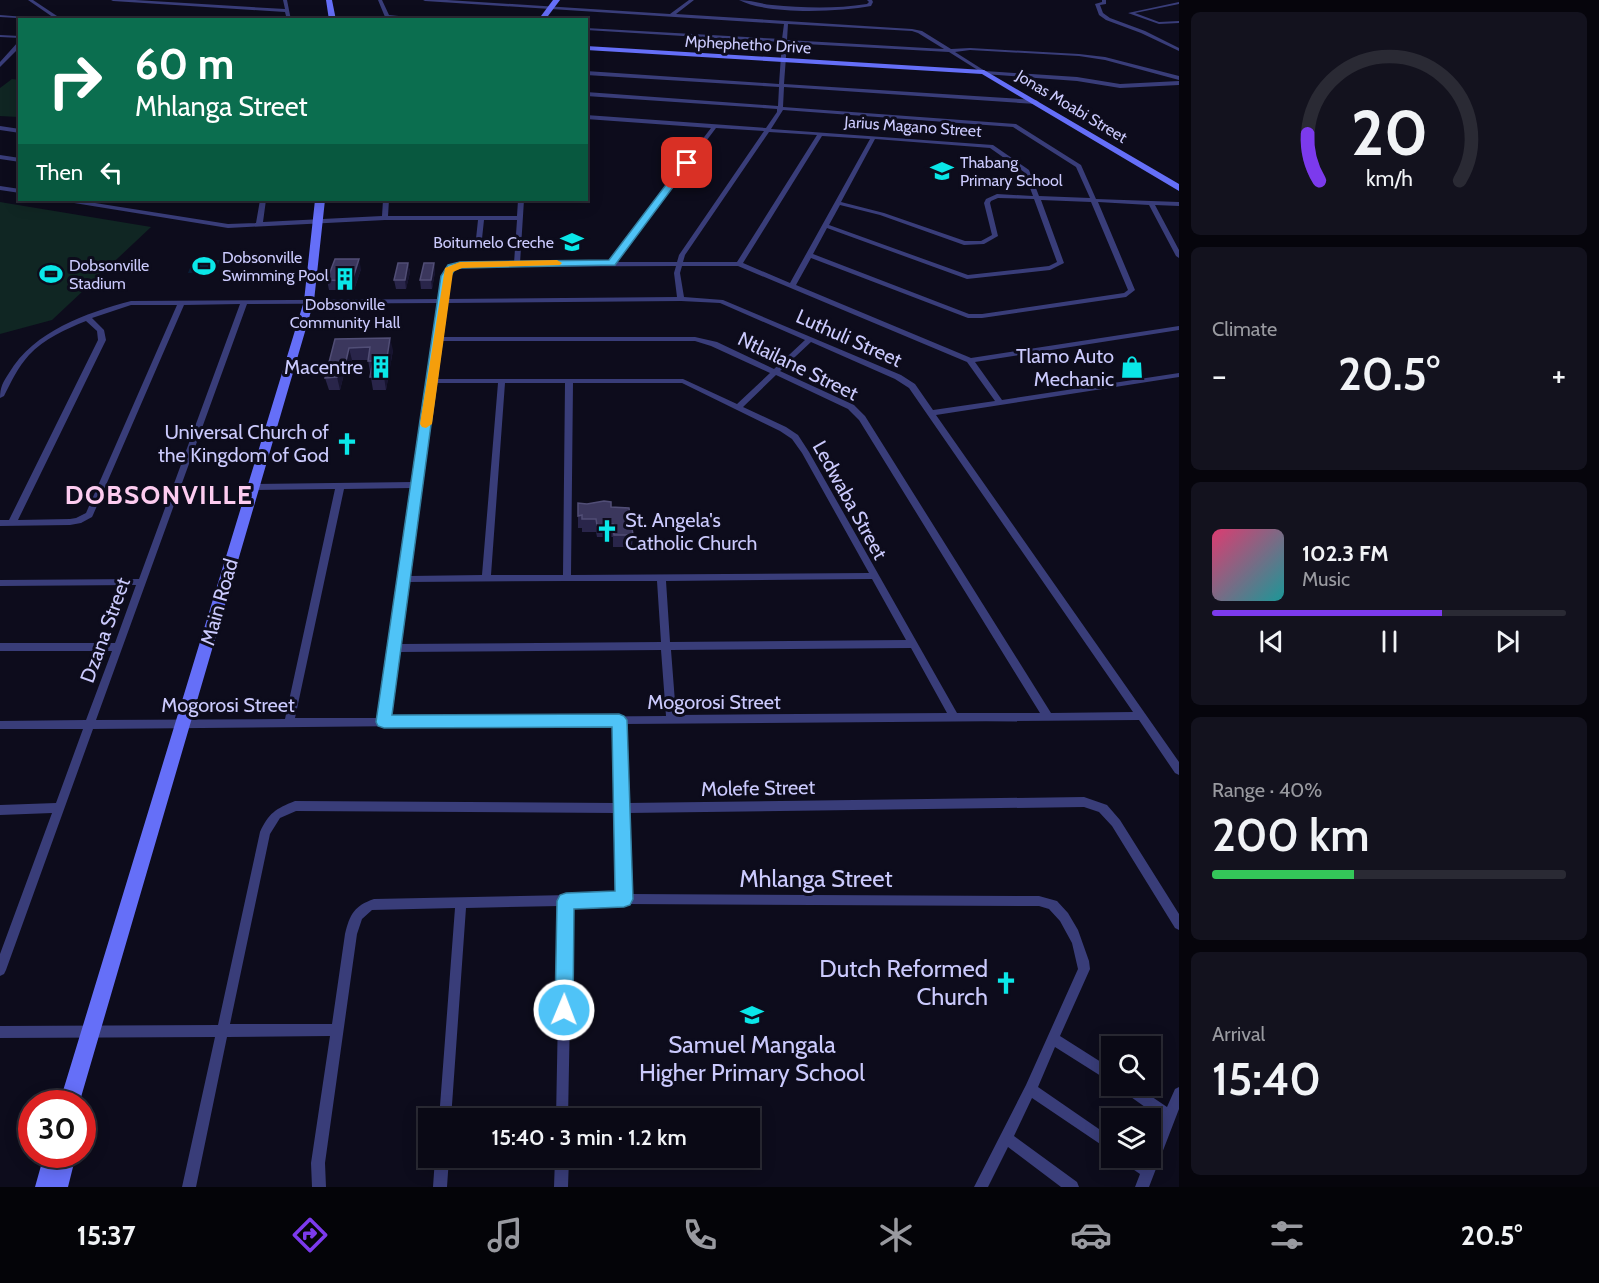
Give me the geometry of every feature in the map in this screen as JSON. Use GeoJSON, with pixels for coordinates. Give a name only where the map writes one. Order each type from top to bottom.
{"type":"FeatureCollection","features":[{"type":"Feature","properties":{"kind":"street"},"geometry":{"type":"LineString","coordinates":[[30,0],[58,18]]}},
{"type":"Feature","properties":{"kind":"street"},"geometry":{"type":"LineString","coordinates":[[113,0],[198,3],[287,11]]}},
{"type":"Feature","properties":{"kind":"street"},"geometry":{"type":"LineString","coordinates":[[285,0],[289,18]]}},
{"type":"Feature","properties":{"kind":"street"},"geometry":{"type":"LineString","coordinates":[[329,0],[333,18]]}},
{"type":"Feature","properties":{"kind":"street"},"geometry":{"type":"LineString","coordinates":[[380,0],[387,16],[411,18]]}},
{"type":"Feature","properties":{"kind":"street","name":"Jonas Moabi Street"},"geometry":{"type":"LineString","coordinates":[[425,0],[914,31],[1179,188]]}},
{"type":"Feature","properties":{"kind":"street"},"geometry":{"type":"LineString","coordinates":[[510,0],[513,6]]}},
{"type":"Feature","properties":{"kind":"street"},"geometry":{"type":"LineString","coordinates":[[542,18],[557,0]]}},
{"type":"Feature","properties":{"kind":"street"},"geometry":{"type":"LineString","coordinates":[[670,16],[692,0]]}},
{"type":"Feature","properties":{"kind":"street"},"geometry":{"type":"LineString","coordinates":[[741,0],[756,5],[841,9],[869,5],[872,2],[869,0]]}},
{"type":"Feature","properties":{"kind":"street"},"geometry":{"type":"LineString","coordinates":[[783,0],[794,7]]}},
{"type":"Feature","properties":{"kind":"street"},"geometry":{"type":"LineString","coordinates":[[826,0],[841,9]]}},
{"type":"Feature","properties":{"kind":"street"},"geometry":{"type":"LineString","coordinates":[[1104,0],[1104,3],[1097,4],[1101,14],[1108,19],[1179,50]]}},
{"type":"Feature","properties":{"kind":"street"},"geometry":{"type":"LineString","coordinates":[[1179,3],[1130,12],[1159,24],[1179,22]]}},
{"type":"Feature","properties":{"kind":"street"},"geometry":{"type":"LineString","coordinates":[[1169,4],[1179,9]]}},
{"type":"Feature","properties":{"kind":"street"},"geometry":{"type":"LineString","coordinates":[[754,21],[756,5]]}},
{"type":"Feature","properties":{"kind":"street"},"geometry":{"type":"LineString","coordinates":[[0,16],[26,18]]}},
{"type":"Feature","properties":{"kind":"street"},"geometry":{"type":"LineString","coordinates":[[681,299],[677,284],[678,263],[782,107],[786,23]]}},
{"type":"Feature","properties":{"kind":"street"},"geometry":{"type":"LineString","coordinates":[[588,29],[950,51],[970,49],[1079,55],[1179,78]]}},
{"type":"Feature","properties":{"kind":"street"},"geometry":{"type":"LineString","coordinates":[[0,36],[18,37]]}},
{"type":"Feature","properties":{"kind":"street"},"geometry":{"type":"LineString","coordinates":[[1165,43],[1172,41]]}},
{"type":"Feature","properties":{"kind":"street"},"geometry":{"type":"LineString","coordinates":[[0,65],[18,45]]}},
{"type":"Feature","properties":{"kind":"street","name":"Mphephetho Drive"},"geometry":{"type":"LineString","coordinates":[[588,48],[784,63]]}},
{"type":"Feature","properties":{"kind":"street","name":"Mphephetho Drive"},"geometry":{"type":"LineString","coordinates":[[588,53],[984,72]]}},
{"type":"Feature","properties":{"kind":"street"},"geometry":{"type":"LineString","coordinates":[[984,72],[1077,79],[1125,86],[1179,83]]}},
{"type":"Feature","properties":{"kind":"street"},"geometry":{"type":"LineString","coordinates":[[588,73],[1036,102]]}},
{"type":"Feature","properties":{"kind":"street"},"geometry":{"type":"LineString","coordinates":[[588,94],[1011,123],[1077,164],[1132,286],[1131,293],[1125,295],[982,316],[968,316],[811,256]]}},
{"type":"Feature","properties":{"kind":"street","name":"Jarius Magano Street"},"geometry":{"type":"LineString","coordinates":[[588,117],[991,146],[1027,171],[1059,252],[1059,265],[980,278],[961,276],[826,226]]}},
{"type":"Feature","properties":{"kind":"street"},"geometry":{"type":"LineString","coordinates":[[611,263],[715,126]]}},
{"type":"Feature","properties":{"kind":"street"},"geometry":{"type":"LineString","coordinates":[[0,128],[18,131]]}},
{"type":"Feature","properties":{"kind":"street"},"geometry":{"type":"LineString","coordinates":[[740,264],[821,133]]}},
{"type":"Feature","properties":{"kind":"street"},"geometry":{"type":"LineString","coordinates":[[792,286],[811,256],[874,137]]}},
{"type":"Feature","properties":{"kind":"street"},"geometry":{"type":"LineString","coordinates":[[0,157],[18,160]]}},
{"type":"Feature","properties":{"kind":"street"},"geometry":{"type":"LineString","coordinates":[[0,188],[18,191]]}},
{"type":"Feature","properties":{"kind":"street"},"geometry":{"type":"LineString","coordinates":[[838,203],[882,214],[959,242],[976,244],[988,241],[995,236],[988,200],[997,196],[1179,204]]}},
{"type":"Feature","properties":{"kind":"street"},"geometry":{"type":"LineString","coordinates":[[74,201],[220,226],[385,218],[520,218]]}},
{"type":"Feature","properties":{"kind":"street"},"geometry":{"type":"LineString","coordinates":[[259,225],[263,201]]}},
{"type":"Feature","properties":{"kind":"street","name":"Main Road"},"geometry":{"type":"LineString","coordinates":[[74,1090],[309,301],[320,201]]}},
{"type":"Feature","properties":{"kind":"street"},"geometry":{"type":"LineString","coordinates":[[385,218],[386,201]]}},
{"type":"Feature","properties":{"kind":"street"},"geometry":{"type":"LineString","coordinates":[[517,264],[521,201]]}},
{"type":"Feature","properties":{"kind":"street"},"geometry":{"type":"LineString","coordinates":[[1152,204],[1179,256]]}},
{"type":"Feature","properties":{"kind":"street"},"geometry":{"type":"LineString","coordinates":[[478,248],[481,218]]}},
{"type":"Feature","properties":{"kind":"street"},"geometry":{"type":"LineString","coordinates":[[384,722],[449,270],[460,265],[740,264],[970,360],[1179,328]]}},
{"type":"Feature","properties":{"kind":"street","name":"Luthuli Street"},"geometry":{"type":"LineString","coordinates":[[0,396],[17,366],[33,347],[88,319],[131,303],[681,299],[721,301],[908,382],[932,413],[1179,770]]}},
{"type":"Feature","properties":{"kind":"street"},"geometry":{"type":"LineString","coordinates":[[0,523],[70,522],[78,521],[89,515],[182,302]]}},
{"type":"Feature","properties":{"kind":"street","name":"Dzana Street"},"geometry":{"type":"LineString","coordinates":[[0,970],[244,302]]}},
{"type":"Feature","properties":{"kind":"street"},"geometry":{"type":"LineString","coordinates":[[12,523],[102,340],[100,330],[88,319]]}},
{"type":"Feature","properties":{"kind":"street","name":"Ntlailane Street"},"geometry":{"type":"LineString","coordinates":[[439,339],[695,339],[714,344],[844,403],[862,418],[1048,717]]}},
{"type":"Feature","properties":{"kind":"street"},"geometry":{"type":"LineString","coordinates":[[738,407],[810,339]]}},
{"type":"Feature","properties":{"kind":"street"},"geometry":{"type":"LineString","coordinates":[[970,360],[1000,403]]}},
{"type":"Feature","properties":{"kind":"street"},"geometry":{"type":"LineString","coordinates":[[932,413],[1179,375]]}},
{"type":"Feature","properties":{"kind":"street"},"geometry":{"type":"LineString","coordinates":[[486,578],[502,380]]}},
{"type":"Feature","properties":{"kind":"street","name":"Ledwaba Street"},"geometry":{"type":"LineString","coordinates":[[433,381],[683,381],[783,429],[799,441],[955,718]]}},
{"type":"Feature","properties":{"kind":"street"},"geometry":{"type":"LineString","coordinates":[[567,578],[569,381]]}},
{"type":"Feature","properties":{"kind":"street"},"geometry":{"type":"LineString","coordinates":[[253,487],[417,485]]}},
{"type":"Feature","properties":{"kind":"street"},"geometry":{"type":"LineString","coordinates":[[289,722],[340,486]]}},
{"type":"Feature","properties":{"kind":"street"},"geometry":{"type":"LineString","coordinates":[[403,579],[874,576]]}},
{"type":"Feature","properties":{"kind":"street"},"geometry":{"type":"LineString","coordinates":[[661,579],[671,720]]}},
{"type":"Feature","properties":{"kind":"street"},"geometry":{"type":"LineString","coordinates":[[0,583],[141,582]]}},
{"type":"Feature","properties":{"kind":"street"},"geometry":{"type":"LineString","coordinates":[[394,648],[912,644]]}},
{"type":"Feature","properties":{"kind":"street"},"geometry":{"type":"LineString","coordinates":[[0,647],[117,647]]}},
{"type":"Feature","properties":{"kind":"street","name":"Mogorosi Street"},"geometry":{"type":"LineString","coordinates":[[0,724],[1141,716]]}},
{"type":"Feature","properties":{"kind":"street"},"geometry":{"type":"LineString","coordinates":[[619,720],[624,899]]}},
{"type":"Feature","properties":{"kind":"street","name":"Molefe Street"},"geometry":{"type":"LineString","coordinates":[[222,1030],[265,832],[276,814],[295,806],[622,808],[1084,802],[1103,808],[1116,823],[1179,924]]}},
{"type":"Feature","properties":{"kind":"street"},"geometry":{"type":"LineString","coordinates":[[0,810],[58,808]]}},
{"type":"Feature","properties":{"kind":"street","name":"Mhlanga Street"},"geometry":{"type":"LineString","coordinates":[[335,1030],[354,920],[364,908],[374,904],[624,899],[1024,899],[1051,904],[1065,919],[1084,961],[1084,969],[1054,1039],[981,1187]]}},
{"type":"Feature","properties":{"kind":"street"},"geometry":{"type":"LineString","coordinates":[[562,1108],[566,901]]}},
{"type":"Feature","properties":{"kind":"street"},"geometry":{"type":"LineString","coordinates":[[446,1108],[461,903]]}},
{"type":"Feature","properties":{"kind":"street","name":"Main Road"},"geometry":{"type":"LineString","coordinates":[[81,1090],[93,1030]]}},
{"type":"Feature","properties":{"kind":"street"},"geometry":{"type":"LineString","coordinates":[[189,1187],[222,1030]]}},
{"type":"Feature","properties":{"kind":"street"},"geometry":{"type":"LineString","coordinates":[[0,1032],[335,1030],[318,1162],[319,1187]]}},
{"type":"Feature","properties":{"kind":"street"},"geometry":{"type":"LineString","coordinates":[[1054,1039],[1101,1070]]}},
{"type":"Feature","properties":{"kind":"street"},"geometry":{"type":"LineString","coordinates":[[1030,1089],[1101,1138]]}},
{"type":"Feature","properties":{"kind":"street"},"geometry":{"type":"LineString","coordinates":[[1142,1187],[1179,1093]]}},
{"type":"Feature","properties":{"kind":"street"},"geometry":{"type":"LineString","coordinates":[[1140,1096],[1170,1116]]}},
{"type":"Feature","properties":{"kind":"street"},"geometry":{"type":"LineString","coordinates":[[1005,1138],[1072,1187]]}},
{"type":"Feature","properties":{"kind":"street"},"geometry":{"type":"LineString","coordinates":[[45,1187],[50,1168]]}},
{"type":"Feature","properties":{"kind":"street"},"geometry":{"type":"LineString","coordinates":[[58,1187],[63,1168]]}},
{"type":"Feature","properties":{"kind":"street"},"geometry":{"type":"LineString","coordinates":[[440,1187],[441,1168]]}},
{"type":"Feature","properties":{"kind":"street"},"geometry":{"type":"LineString","coordinates":[[561,1187],[562,1168]]}},
{"type":"Feature","properties":{"kind":"street"},"geometry":{"type":"LineString","coordinates":[[1143,1168],[1148,1172]]}},
{"type":"Feature","properties":{"kind":"green space"},"geometry":{"type":"Polygon","coordinates":[[[12,79],[18,80],[18,117],[0,116],[0,88],[12,79]]]}},
{"type":"Feature","properties":{"kind":"green space","name":"Dobsonville Stadium"},"geometry":{"type":"Polygon","coordinates":[[[0,202],[151,227],[52,320],[0,334],[0,202]]]}},
{"type":"Feature","properties":{"kind":"water","name":"Dobsonville Swimming Pool"},"geometry":{"type":"Polygon","coordinates":[[[193,260],[220,260],[215,272],[188,273],[193,260]]]}},
{"type":"Feature","properties":{"kind":"building"},"geometry":{"type":"Polygon","coordinates":[[[335,259],[359,259],[352,281],[327,280],[335,259]]]}},
{"type":"Feature","properties":{"kind":"building"},"geometry":{"type":"Polygon","coordinates":[[[398,263],[408,263],[405,280],[394,280],[398,263]]]}},
{"type":"Feature","properties":{"kind":"building"},"geometry":{"type":"Polygon","coordinates":[[[424,263],[434,263],[431,280],[420,280],[424,263]]]}},
{"type":"Feature","properties":{"kind":"building"},"geometry":{"type":"Polygon","coordinates":[[[390,338],[384,377],[370,377],[373,361],[368,361],[370,347],[349,348],[346,361],[341,361],[337,377],[325,378],[335,339],[390,338]]]}},
{"type":"Feature","properties":{"kind":"building"},"geometry":{"type":"Polygon","coordinates":[[[611,502],[611,507],[629,508],[633,535],[614,535],[613,524],[597,525],[596,519],[582,519],[582,515],[578,516],[578,503],[611,502]]]}},
{"type":"Feature","properties":{"kind":"slow traffic"},"geometry":{"type":"LineString","coordinates":[[426,424],[446,276],[449,270],[460,265],[557,263]]}},
{"type":"Feature","properties":{"kind":"place","name":"Thabang Primary School"},"geometry":{"type":"Point","coordinates":[942,171]}},
{"type":"Feature","properties":{"kind":"place","name":"Boitumelo Creche"},"geometry":{"type":"Point","coordinates":[572,242]}},
{"type":"Feature","properties":{"kind":"place","name":"Dobsonville Swimming Pool"},"geometry":{"type":"Point","coordinates":[204,266]}},
{"type":"Feature","properties":{"kind":"place","name":"Dobsonville Stadium"},"geometry":{"type":"Point","coordinates":[51,274]}},
{"type":"Feature","properties":{"kind":"place","name":"Dobsonville Community Hall"},"geometry":{"type":"Point","coordinates":[345,279]}},
{"type":"Feature","properties":{"kind":"place","name":"Macentre"},"geometry":{"type":"Point","coordinates":[381,367]}},
{"type":"Feature","properties":{"kind":"place","name":"Tlamo Auto Mechanic"},"geometry":{"type":"Point","coordinates":[1132,367]}},
{"type":"Feature","properties":{"kind":"place","name":"Universal Church of the Kingdom of God"},"geometry":{"type":"Point","coordinates":[347,444]}},
{"type":"Feature","properties":{"kind":"place","name":"St. Angela's Catholic Church"},"geometry":{"type":"Point","coordinates":[607,531]}},
{"type":"Feature","properties":{"kind":"place","name":"Dutch Reformed Church"},"geometry":{"type":"Point","coordinates":[1006,983]}},
{"type":"Feature","properties":{"kind":"place","name":"Samuel Mangala Higher Primary School"},"geometry":{"type":"Point","coordinates":[752,1015]}},
{"type":"Feature","properties":{"kind":"district","name":"DOBSONVILLE"},"geometry":{"type":"Point","coordinates":[159,495]}},
{"type":"Feature","properties":{"kind":"route"},"geometry":{"type":"LineString","coordinates":[[564,1010],[566,901],[624,899],[619,720],[384,722],[446,276],[452,267],[460,265],[611,263],[687,163]]}}]}
